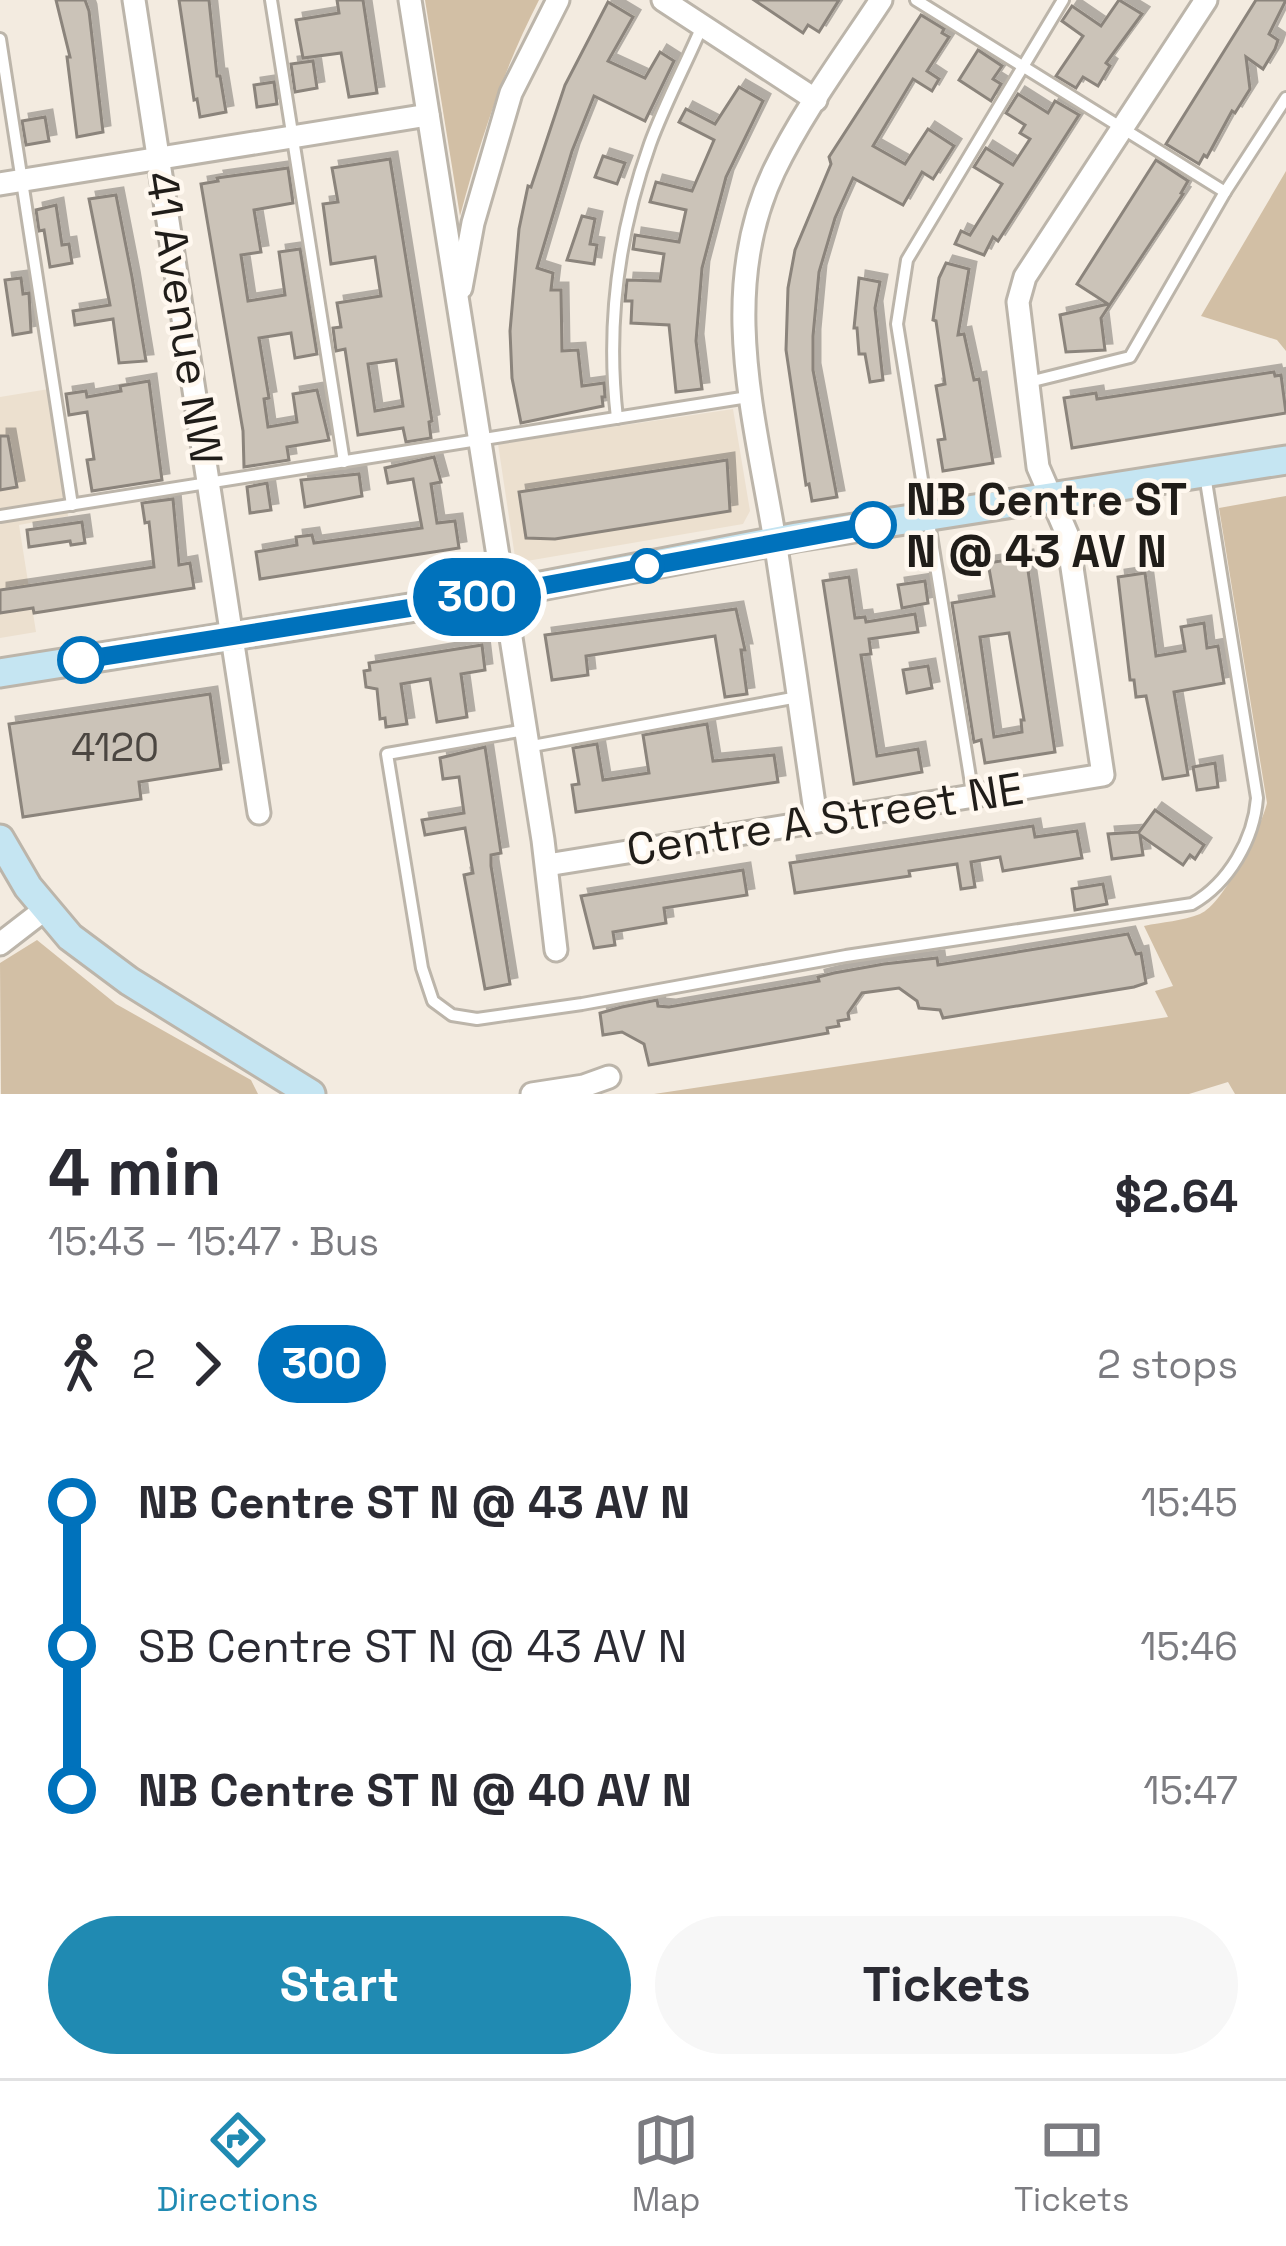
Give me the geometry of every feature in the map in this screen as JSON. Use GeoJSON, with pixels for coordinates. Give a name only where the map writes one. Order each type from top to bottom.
{"type":"FeatureCollection","features":[{"type":"Feature","properties":{"kind":"main road"},"geometry":{"type":"LineString","coordinates":[[0,673],[1286,460]]}},
{"type":"Feature","properties":{"kind":"main road"},"geometry":{"type":"LineString","coordinates":[[0,839],[44,910],[70,937],[129,981],[311,1094]]}},
{"type":"Feature","properties":{"kind":"street","name":"41 Avenue NW"},"geometry":{"type":"LineString","coordinates":[[134,0],[259,813]]}},
{"type":"Feature","properties":{"kind":"street"},"geometry":{"type":"LineString","coordinates":[[410,0],[547,865],[556,950]]}},
{"type":"Feature","properties":{"kind":"street"},"geometry":{"type":"LineString","coordinates":[[458,303],[473,223],[511,93],[558,0]]}},
{"type":"Feature","properties":{"kind":"street"},"geometry":{"type":"LineString","coordinates":[[663,0],[816,100]]}},
{"type":"Feature","properties":{"kind":"street"},"geometry":{"type":"LineString","coordinates":[[816,818],[748,397],[742,308],[750,251],[774,171],[880,0]]}},
{"type":"Feature","properties":{"kind":"street"},"geometry":{"type":"LineString","coordinates":[[1052,497],[1038,467],[1025,382],[1018,302],[1024,278],[1206,0]]}},
{"type":"Feature","properties":{"kind":"street"},"geometry":{"type":"LineString","coordinates":[[11,182],[428,115]]}},
{"type":"Feature","properties":{"kind":"street","name":"Centre A Street NE"},"geometry":{"type":"LineString","coordinates":[[547,865],[1103,775],[1067,534],[1052,497]]}},
{"type":"Feature","properties":{"kind":"street"},"geometry":{"type":"LineString","coordinates":[[0,944],[44,910]]}},
{"type":"Feature","properties":{"kind":"street"},"geometry":{"type":"LineString","coordinates":[[532,1094],[615,1085]]}},
{"type":"Feature","properties":{"kind":"lane"},"geometry":{"type":"LineString","coordinates":[[272,0],[344,462]]}},
{"type":"Feature","properties":{"kind":"lane"},"geometry":{"type":"LineString","coordinates":[[916,0],[1225,192]]}},
{"type":"Feature","properties":{"kind":"lane"},"geometry":{"type":"LineString","coordinates":[[973,796],[897,324],[907,260],[1063,0]]}},
{"type":"Feature","properties":{"kind":"lane"},"geometry":{"type":"LineString","coordinates":[[617,418],[611,312],[625,224],[652,140],[703,24]]}},
{"type":"Feature","properties":{"kind":"lane"},"geometry":{"type":"LineString","coordinates":[[0,39],[11,182],[73,505]]}},
{"type":"Feature","properties":{"kind":"lane"},"geometry":{"type":"LineString","coordinates":[[1025,382],[1130,357],[1225,192],[1286,98]]}},
{"type":"Feature","properties":{"kind":"lane"},"geometry":{"type":"LineString","coordinates":[[0,516],[748,397]]}},
{"type":"Feature","properties":{"kind":"lane"},"geometry":{"type":"LineString","coordinates":[[798,698],[387,754],[422,968],[433,1001],[452,1015],[477,1019],[846,956],[1192,904],[1206,896],[1239,856],[1255,824],[1257,798],[1205,472]]}},
{"type":"Feature","properties":{"kind":"shaded area"},"geometry":{"type":"Polygon","coordinates":[[[425,0],[539,0],[493,106],[460,216],[425,0]]]}},
{"type":"Feature","properties":{"kind":"shaded area"},"geometry":{"type":"Polygon","coordinates":[[[1286,171],[1286,351],[1277,340],[1201,316],[1286,171]]]}},
{"type":"Feature","properties":{"kind":"shaded area"},"geometry":{"type":"Polygon","coordinates":[[[49,389],[68,516],[19,525],[36,632],[0,638],[0,397],[49,389]]]}},
{"type":"Feature","properties":{"kind":"shaded area"},"geometry":{"type":"Polygon","coordinates":[[[733,409],[750,511],[743,524],[521,562],[515,557],[498,444],[733,409]]]}},
{"type":"Feature","properties":{"kind":"shaded area"},"geometry":{"type":"Polygon","coordinates":[[[1286,496],[1286,1094],[1235,1094],[1228,1082],[1189,1094],[654,1094],[1168,1017],[1155,991],[1173,986],[1144,926],[1200,914],[1210,907],[1240,864],[1267,803],[1219,508],[1286,496]]]}},
{"type":"Feature","properties":{"kind":"shaded area"},"geometry":{"type":"Polygon","coordinates":[[[37,940],[116,1004],[251,1080],[258,1094],[1,1094],[0,963],[37,940]]]}},
{"type":"Feature","properties":{"kind":"building"},"geometry":{"type":"Polygon","coordinates":[[[56,0],[85,0],[89,11],[103,132],[77,137],[70,57],[56,0]]]}},
{"type":"Feature","properties":{"kind":"building"},"geometry":{"type":"Polygon","coordinates":[[[179,0],[209,0],[226,112],[200,117],[179,0]]]}},
{"type":"Feature","properties":{"kind":"building"},"geometry":{"type":"Polygon","coordinates":[[[337,0],[363,0],[377,93],[349,97],[341,53],[303,58],[296,20],[339,13],[337,0]]]}},
{"type":"Feature","properties":{"kind":"building"},"geometry":{"type":"Polygon","coordinates":[[[754,0],[839,0],[819,32],[808,25],[803,33],[754,0]]]}},
{"type":"Feature","properties":{"kind":"building"},"geometry":{"type":"Polygon","coordinates":[[[1119,0],[1142,14],[1106,63],[1110,66],[1098,86],[1083,77],[1076,88],[1056,76],[1083,36],[1062,21],[1072,6],[1101,26],[1119,0]]]}},
{"type":"Feature","properties":{"kind":"building"},"geometry":{"type":"Polygon","coordinates":[[[1256,0],[1286,0],[1269,34],[1278,40],[1275,49],[1263,69],[1246,57],[1250,89],[1199,164],[1166,144],[1256,0]]]}},
{"type":"Feature","properties":{"kind":"building"},"geometry":{"type":"Polygon","coordinates":[[[608,2],[633,17],[608,61],[645,78],[660,52],[674,61],[645,121],[594,96],[537,268],[553,273],[551,290],[561,290],[562,351],[578,350],[582,386],[604,383],[605,397],[603,406],[521,423],[510,331],[519,229],[528,186],[565,85],[608,2]]]}},
{"type":"Feature","properties":{"kind":"building"},"geometry":{"type":"Polygon","coordinates":[[[921,15],[949,37],[927,71],[939,79],[932,91],[913,79],[873,146],[905,164],[928,129],[954,146],[933,179],[922,172],[903,205],[853,178],[835,218],[819,272],[813,370],[837,497],[812,501],[786,350],[795,250],[831,164],[829,157],[921,15]]]}},
{"type":"Feature","properties":{"kind":"building"},"geometry":{"type":"Polygon","coordinates":[[[978,50],[1002,66],[993,79],[1001,84],[991,101],[959,80],[978,50]]]}},
{"type":"Feature","properties":{"kind":"building"},"geometry":{"type":"Polygon","coordinates":[[[313,61],[317,88],[295,92],[291,64],[313,61]]]}},
{"type":"Feature","properties":{"kind":"building"},"geometry":{"type":"Polygon","coordinates":[[[274,82],[277,104],[257,107],[254,85],[274,82]]]}},
{"type":"Feature","properties":{"kind":"building"},"geometry":{"type":"Polygon","coordinates":[[[739,87],[763,101],[726,177],[702,268],[696,341],[702,389],[676,392],[669,325],[631,323],[632,301],[625,301],[627,280],[660,281],[664,254],[633,249],[635,235],[679,242],[686,210],[650,202],[656,182],[692,191],[714,140],[679,122],[686,109],[715,124],[739,87]]]}},
{"type":"Feature","properties":{"kind":"building"},"geometry":{"type":"Polygon","coordinates":[[[1018,94],[1048,113],[1055,101],[1079,115],[998,241],[993,237],[984,255],[955,244],[961,231],[970,235],[1002,184],[974,167],[986,148],[1013,165],[1030,139],[1020,133],[1025,125],[1006,113],[1018,94]]]}},
{"type":"Feature","properties":{"kind":"building"},"geometry":{"type":"Polygon","coordinates":[[[45,117],[49,141],[26,145],[22,121],[45,117]]]}},
{"type":"Feature","properties":{"kind":"building"},"geometry":{"type":"Polygon","coordinates":[[[603,156],[625,163],[617,184],[595,177],[603,156]]]}},
{"type":"Feature","properties":{"kind":"building"},"geometry":{"type":"Polygon","coordinates":[[[390,159],[431,438],[406,442],[403,428],[358,435],[345,349],[336,351],[333,328],[341,327],[337,303],[381,296],[375,257],[331,264],[323,204],[338,202],[332,168],[390,159]],[[396,360],[368,364],[375,411],[403,406],[396,360]]]}},
{"type":"Feature","properties":{"kind":"building"},"geometry":{"type":"Polygon","coordinates":[[[1156,160],[1188,181],[1183,194],[1101,318],[1105,350],[1066,352],[1060,315],[1108,304],[1077,284],[1156,160]]]}},
{"type":"Feature","properties":{"kind":"building"},"geometry":{"type":"Polygon","coordinates":[[[288,168],[293,203],[254,210],[261,252],[241,255],[248,301],[285,295],[279,252],[300,249],[317,354],[295,358],[291,333],[259,338],[269,398],[264,399],[268,427],[297,422],[293,394],[317,390],[329,440],[287,447],[289,460],[244,467],[243,431],[201,184],[288,168]]]}},
{"type":"Feature","properties":{"kind":"building"},"geometry":{"type":"Polygon","coordinates":[[[116,195],[146,361],[119,363],[113,319],[75,325],[73,311],[110,305],[89,199],[116,195]]]}},
{"type":"Feature","properties":{"kind":"building"},"geometry":{"type":"Polygon","coordinates":[[[56,205],[62,245],[69,244],[72,263],[50,267],[36,210],[56,205]]]}},
{"type":"Feature","properties":{"kind":"building"},"geometry":{"type":"Polygon","coordinates":[[[582,216],[595,219],[590,244],[597,245],[594,264],[567,260],[582,216]]]}},
{"type":"Feature","properties":{"kind":"building"},"geometry":{"type":"Polygon","coordinates":[[[946,263],[969,269],[958,335],[964,334],[974,380],[979,379],[993,463],[943,471],[938,440],[945,439],[936,386],[945,384],[933,320],[946,263]]]}},
{"type":"Feature","properties":{"kind":"building"},"geometry":{"type":"Polygon","coordinates":[[[21,278],[23,294],[29,293],[31,332],[13,335],[5,280],[21,278]]]}},
{"type":"Feature","properties":{"kind":"building"},"geometry":{"type":"Polygon","coordinates":[[[859,278],[880,282],[875,308],[883,380],[870,382],[865,354],[859,354],[854,328],[859,278]]]}},
{"type":"Feature","properties":{"kind":"building"},"geometry":{"type":"Polygon","coordinates":[[[1274,372],[1281,375],[1286,413],[1072,448],[1064,398],[1096,393],[1097,399],[1274,372]]]}},
{"type":"Feature","properties":{"kind":"building"},"geometry":{"type":"Polygon","coordinates":[[[149,381],[162,480],[92,491],[87,460],[94,459],[87,412],[69,415],[66,394],[86,391],[87,397],[149,381]]]}},
{"type":"Feature","properties":{"kind":"building"},"geometry":{"type":"Polygon","coordinates":[[[0,436],[8,436],[17,487],[0,490],[0,436]]]}},
{"type":"Feature","properties":{"kind":"building"},"geometry":{"type":"Polygon","coordinates":[[[434,457],[441,482],[431,484],[437,523],[455,521],[459,548],[260,579],[256,552],[297,545],[296,537],[312,535],[314,543],[422,528],[413,479],[388,483],[385,468],[434,457]]]}},
{"type":"Feature","properties":{"kind":"building"},"geometry":{"type":"Polygon","coordinates":[[[727,460],[730,511],[555,539],[526,538],[519,492],[727,460]]]}},
{"type":"Feature","properties":{"kind":"building"},"geometry":{"type":"Polygon","coordinates":[[[359,474],[362,496],[305,507],[301,480],[359,474]]]}},
{"type":"Feature","properties":{"kind":"building"},"geometry":{"type":"Polygon","coordinates":[[[267,483],[271,510],[250,513],[247,487],[267,483]]]}},
{"type":"Feature","properties":{"kind":"building"},"geometry":{"type":"Polygon","coordinates":[[[173,499],[179,565],[190,563],[194,588],[34,613],[33,608],[0,613],[0,590],[154,567],[142,503],[173,499]]]}},
{"type":"Feature","properties":{"kind":"building"},"geometry":{"type":"Polygon","coordinates":[[[82,522],[85,543],[29,547],[27,530],[82,522]]]}},
{"type":"Feature","properties":{"kind":"building"},"geometry":{"type":"Polygon","coordinates":[[[1026,557],[1055,752],[985,763],[981,740],[974,742],[952,603],[994,596],[988,563],[1026,557]],[[1009,633],[980,637],[994,737],[1022,732],[1009,633]]]}},
{"type":"Feature","properties":{"kind":"building"},"geometry":{"type":"Polygon","coordinates":[[[1145,573],[1156,656],[1185,651],[1181,627],[1204,623],[1207,648],[1218,646],[1224,683],[1174,692],[1188,775],[1163,779],[1146,696],[1136,697],[1134,680],[1130,680],[1118,577],[1145,573]]]}},
{"type":"Feature","properties":{"kind":"building"},"geometry":{"type":"Polygon","coordinates":[[[849,577],[855,618],[865,617],[866,622],[915,614],[918,632],[869,639],[871,654],[861,655],[877,756],[918,749],[922,772],[854,784],[823,581],[849,577]]]}},
{"type":"Feature","properties":{"kind":"building"},"geometry":{"type":"Polygon","coordinates":[[[925,581],[928,603],[902,608],[898,585],[925,581]]]}},
{"type":"Feature","properties":{"kind":"building"},"geometry":{"type":"Polygon","coordinates":[[[736,609],[745,650],[741,650],[747,694],[725,697],[715,636],[586,656],[588,675],[552,680],[545,635],[736,609]]]}},
{"type":"Feature","properties":{"kind":"building"},"geometry":{"type":"Polygon","coordinates":[[[482,645],[485,670],[461,674],[467,717],[437,722],[430,679],[401,684],[407,724],[386,727],[385,718],[380,719],[377,689],[366,687],[364,671],[370,670],[369,663],[482,645]]]}},
{"type":"Feature","properties":{"kind":"building"},"geometry":{"type":"Polygon","coordinates":[[[928,666],[932,688],[907,693],[903,670],[928,666]]]}},
{"type":"Feature","properties":{"kind":"building"},"geometry":{"type":"Polygon","coordinates":[[[210,694],[221,769],[139,782],[141,799],[23,817],[9,724],[210,694]]]}},
{"type":"Feature","properties":{"kind":"building"},"geometry":{"type":"Polygon","coordinates":[[[707,724],[713,761],[774,755],[778,782],[576,812],[572,785],[579,784],[573,748],[597,744],[603,780],[649,773],[643,735],[707,724]]]}},
{"type":"Feature","properties":{"kind":"building"},"geometry":{"type":"Polygon","coordinates":[[[485,747],[501,853],[491,855],[491,866],[510,984],[485,989],[464,875],[473,873],[465,828],[425,835],[422,820],[464,813],[459,777],[443,779],[440,758],[485,747]]]}},
{"type":"Feature","properties":{"kind":"building"},"geometry":{"type":"Polygon","coordinates":[[[1215,763],[1218,787],[1197,790],[1193,767],[1215,763]]]}},
{"type":"Feature","properties":{"kind":"building"},"geometry":{"type":"Polygon","coordinates":[[[1155,810],[1204,845],[1195,859],[1190,855],[1183,865],[1140,835],[1143,855],[1112,859],[1108,834],[1139,832],[1155,810]]]}},
{"type":"Feature","properties":{"kind":"building"},"geometry":{"type":"Polygon","coordinates":[[[1033,826],[1035,837],[1077,831],[1082,858],[1003,871],[1000,857],[971,862],[975,887],[961,889],[957,864],[795,893],[790,863],[1033,826]]]}},
{"type":"Feature","properties":{"kind":"building"},"geometry":{"type":"Polygon","coordinates":[[[743,870],[747,895],[664,908],[666,923],[613,932],[615,945],[594,948],[581,896],[743,870]]]}},
{"type":"Feature","properties":{"kind":"building"},"geometry":{"type":"Polygon","coordinates":[[[1103,884],[1107,904],[1075,910],[1072,889],[1103,884]]]}},
{"type":"Feature","properties":{"kind":"building"},"geometry":{"type":"Polygon","coordinates":[[[1128,934],[1136,954],[1141,953],[1146,983],[1134,987],[943,1018],[940,1010],[919,1008],[899,988],[862,993],[849,1019],[827,1028],[828,1033],[649,1065],[644,1044],[622,1032],[603,1035],[600,1013],[657,1000],[658,1006],[669,1007],[819,981],[818,977],[884,964],[937,958],[938,965],[1128,934]]]}},
{"type":"Feature","properties":{"kind":"bus line","name":"300"},"geometry":{"type":"LineString","coordinates":[[81,660],[504,593],[873,525]]}},
{"type":"Feature","properties":{"kind":"place","name":"NB Centre ST N @ 43 AV N"},"geometry":{"type":"Point","coordinates":[873,525]}}]}
